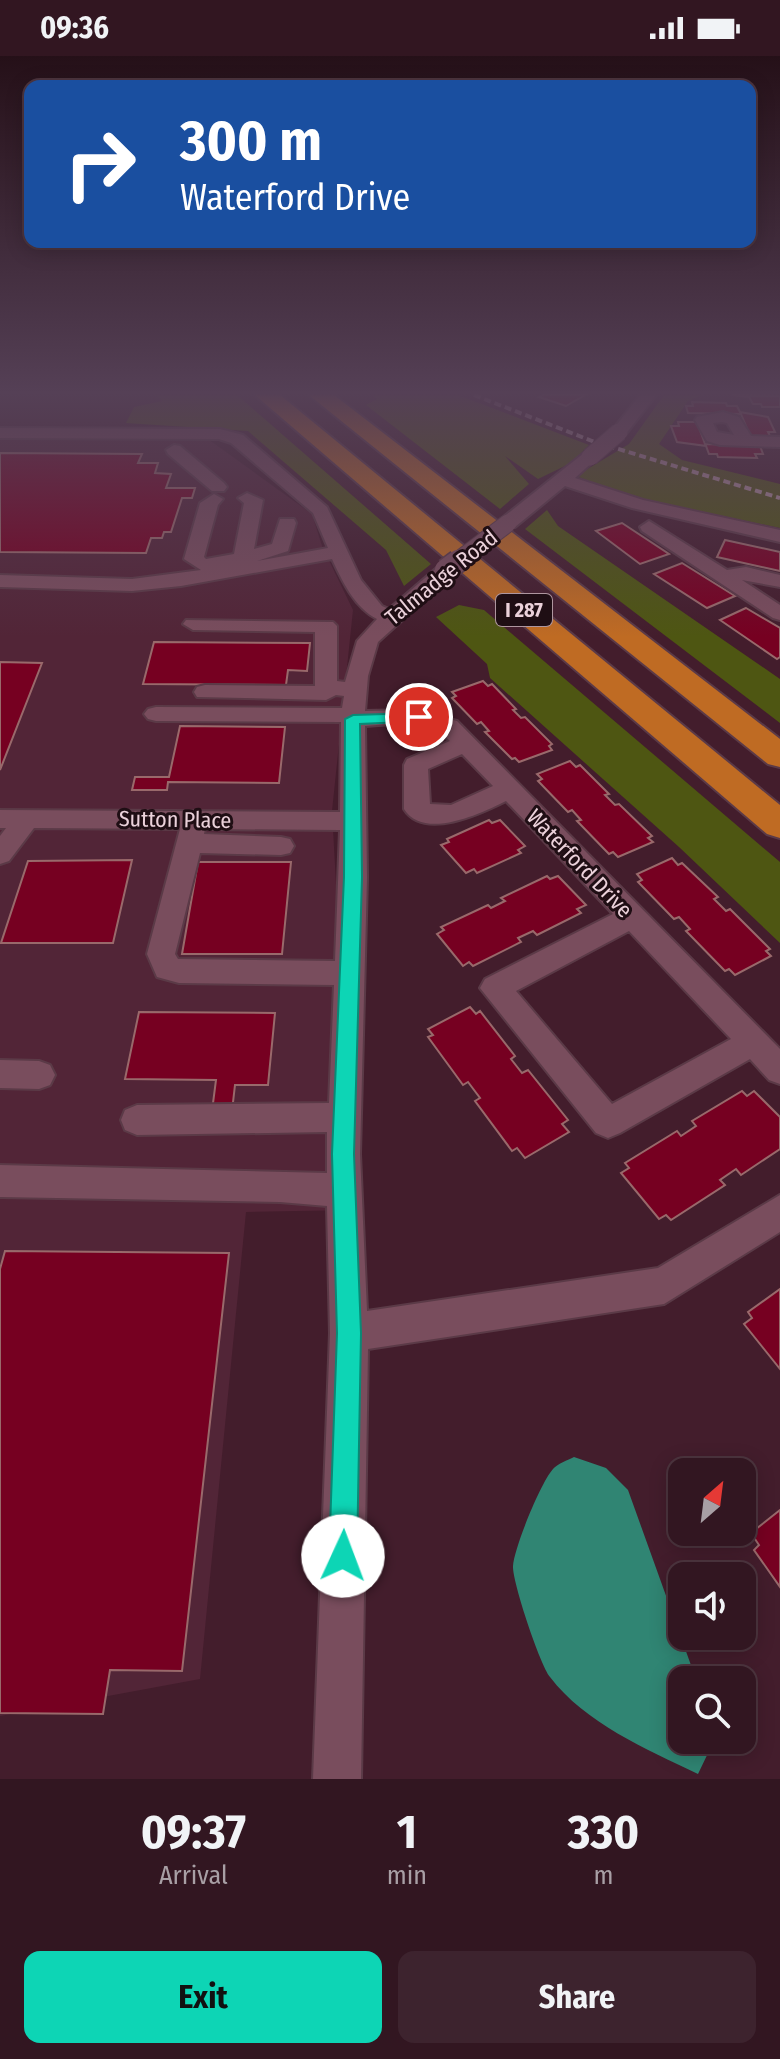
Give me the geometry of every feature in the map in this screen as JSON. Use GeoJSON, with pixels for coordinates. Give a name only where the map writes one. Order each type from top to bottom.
{"type":"FeatureCollection","features":[{"type":"Feature","properties":{"kind":"highway","name":"I 287"},"geometry":{"type":"LineString","coordinates":[[362,475],[780,825]]}},
{"type":"Feature","properties":{"kind":"highway","name":"I 287"},"geometry":{"type":"LineString","coordinates":[[422,475],[780,756]]}},
{"type":"Feature","properties":{"kind":"street"},"geometry":{"type":"LineString","coordinates":[[199,475],[216,493]]}},
{"type":"Feature","properties":{"kind":"street"},"geometry":{"type":"LineString","coordinates":[[280,475],[321,511],[352,581],[370,606],[389,617]]}},
{"type":"Feature","properties":{"kind":"street","name":"Talmadge Road"},"geometry":{"type":"LineString","coordinates":[[337,1779],[349,1333],[345,1117],[353,877],[346,703],[368,641],[389,617],[568,475]]}},
{"type":"Feature","properties":{"kind":"street"},"geometry":{"type":"LineString","coordinates":[[563,480],[638,504],[780,536]]}},
{"type":"Feature","properties":{"kind":"street"},"geometry":{"type":"LineString","coordinates":[[243,558],[254,500],[243,485],[216,493],[209,503],[194,559],[203,565],[243,558],[281,547],[287,523]]}},
{"type":"Feature","properties":{"kind":"street"},"geometry":{"type":"LineString","coordinates":[[249,496],[296,489]]}},
{"type":"Feature","properties":{"kind":"street"},"geometry":{"type":"LineString","coordinates":[[649,527],[780,614]]}},
{"type":"Feature","properties":{"kind":"street"},"geometry":{"type":"LineString","coordinates":[[0,581],[132,585],[181,580],[338,552]]}},
{"type":"Feature","properties":{"kind":"street"},"geometry":{"type":"LineString","coordinates":[[724,576],[746,573],[780,581]]}},
{"type":"Feature","properties":{"kind":"street"},"geometry":{"type":"LineString","coordinates":[[193,624],[326,626],[346,703]]}},
{"type":"Feature","properties":{"kind":"street"},"geometry":{"type":"LineString","coordinates":[[205,692],[326,693],[346,703]]}},
{"type":"Feature","properties":{"kind":"street"},"geometry":{"type":"LineString","coordinates":[[156,714],[346,703]]}},
{"type":"Feature","properties":{"kind":"street","name":"Waterford Drive"},"geometry":{"type":"LineString","coordinates":[[346,703],[433,719],[449,726],[780,1070]]}},
{"type":"Feature","properties":{"kind":"street"},"geometry":{"type":"LineString","coordinates":[[464,744],[416,765],[417,809],[429,816],[442,816],[509,789]]}},
{"type":"Feature","properties":{"kind":"street"},"geometry":{"type":"LineString","coordinates":[[0,854],[21,828],[12,818]]}},
{"type":"Feature","properties":{"kind":"street","name":"Sutton Place"},"geometry":{"type":"LineString","coordinates":[[12,818],[192,831],[351,821]]}},
{"type":"Feature","properties":{"kind":"street"},"geometry":{"type":"LineString","coordinates":[[281,846],[192,831],[161,954],[167,969],[350,973]]}},
{"type":"Feature","properties":{"kind":"street"},"geometry":{"type":"LineString","coordinates":[[632,917],[495,988],[608,1123],[753,1042]]}},
{"type":"Feature","properties":{"kind":"street"},"geometry":{"type":"LineString","coordinates":[[0,1074],[39,1075]]}},
{"type":"Feature","properties":{"kind":"street"},"geometry":{"type":"LineString","coordinates":[[137,1120],[345,1117]]}},
{"type":"Feature","properties":{"kind":"street"},"geometry":{"type":"LineString","coordinates":[[0,1181],[280,1186],[345,1191]]}},
{"type":"Feature","properties":{"kind":"street"},"geometry":{"type":"LineString","coordinates":[[349,1333],[664,1286],[780,1212]]}},
{"type":"Feature","properties":{"kind":"shaded area"},"geometry":{"type":"Polygon","coordinates":[[[0,475],[258,475],[312,514],[322,546],[353,610],[332,811],[354,1210],[246,1212],[200,1679],[0,1716],[0,475]]]}},
{"type":"Feature","properties":{"kind":"shaded area"},"geometry":{"type":"Polygon","coordinates":[[[299,475],[329,475],[431,564],[404,586],[386,550],[299,475]]]}},
{"type":"Feature","properties":{"kind":"shaded area"},"geometry":{"type":"Polygon","coordinates":[[[457,475],[522,475],[529,484],[500,509],[457,475]]]}},
{"type":"Feature","properties":{"kind":"shaded area"},"geometry":{"type":"Polygon","coordinates":[[[745,475],[780,484],[780,528],[628,496],[576,476],[745,475]]]}},
{"type":"Feature","properties":{"kind":"shaded area"},"geometry":{"type":"Polygon","coordinates":[[[547,510],[558,526],[780,679],[780,723],[525,529],[547,510]]]}},
{"type":"Feature","properties":{"kind":"shaded area"},"geometry":{"type":"Polygon","coordinates":[[[459,605],[484,610],[780,862],[780,943],[679,847],[490,678],[487,664],[436,617],[459,605]]]}},
{"type":"Feature","properties":{"kind":"shaded area"},"geometry":{"type":"Polygon","coordinates":[[[574,1457],[606,1468],[628,1490],[668,1601],[668,1650],[686,1650],[691,1666],[668,1666],[668,1754],[708,1754],[698,1774],[598,1721],[564,1693],[545,1669],[522,1605],[513,1566],[535,1501],[557,1465],[574,1457]]]}},
{"type":"Feature","properties":{"kind":"building"},"geometry":{"type":"Polygon","coordinates":[[[0,475],[170,475],[166,488],[195,488],[192,498],[182,498],[171,532],[164,532],[162,538],[151,538],[146,553],[0,552],[0,475]]]}},
{"type":"Feature","properties":{"kind":"building"},"geometry":{"type":"Polygon","coordinates":[[[622,523],[669,554],[640,564],[596,531],[622,523]]]}},
{"type":"Feature","properties":{"kind":"building"},"geometry":{"type":"Polygon","coordinates":[[[725,540],[780,552],[780,571],[717,557],[725,540]]]}},
{"type":"Feature","properties":{"kind":"building"},"geometry":{"type":"Polygon","coordinates":[[[682,563],[735,596],[707,608],[654,574],[682,563]]]}},
{"type":"Feature","properties":{"kind":"building"},"geometry":{"type":"Polygon","coordinates":[[[746,608],[780,628],[780,657],[777,659],[720,620],[746,608]]]}},
{"type":"Feature","properties":{"kind":"building"},"geometry":{"type":"Polygon","coordinates":[[[154,642],[310,643],[307,671],[288,670],[286,685],[143,684],[154,642]]]}},
{"type":"Feature","properties":{"kind":"building"},"geometry":{"type":"Polygon","coordinates":[[[0,662],[42,663],[0,770],[0,662]]]}},
{"type":"Feature","properties":{"kind":"building"},"geometry":{"type":"Polygon","coordinates":[[[483,681],[488,686],[492,684],[521,718],[525,717],[552,744],[549,746],[552,750],[519,762],[512,759],[485,732],[489,731],[481,722],[477,724],[452,698],[456,696],[452,692],[483,681]]]}},
{"type":"Feature","properties":{"kind":"building"},"geometry":{"type":"Polygon","coordinates":[[[180,726],[285,727],[279,783],[168,782],[167,790],[132,790],[135,777],[169,777],[180,726]]]}},
{"type":"Feature","properties":{"kind":"building"},"geometry":{"type":"Polygon","coordinates":[[[570,761],[576,767],[580,765],[609,794],[605,795],[615,805],[619,804],[652,836],[648,838],[653,842],[618,857],[613,852],[609,854],[577,821],[581,820],[572,810],[568,812],[538,781],[542,779],[537,774],[570,761]]]}},
{"type":"Feature","properties":{"kind":"building"},"geometry":{"type":"Polygon","coordinates":[[[489,820],[492,823],[500,820],[525,846],[518,850],[521,853],[477,873],[474,869],[466,873],[441,845],[449,842],[447,839],[489,820]]]}},
{"type":"Feature","properties":{"kind":"building"},"geometry":{"type":"Polygon","coordinates":[[[672,858],[678,865],[682,863],[718,897],[714,899],[726,911],[730,909],[770,949],[766,951],[771,956],[735,975],[729,969],[725,971],[686,931],[690,929],[679,917],[674,919],[638,882],[642,880],[637,874],[672,858]]]}},
{"type":"Feature","properties":{"kind":"building"},"geometry":{"type":"Polygon","coordinates":[[[132,860],[113,943],[1,943],[28,861],[132,860]]]}},
{"type":"Feature","properties":{"kind":"building"},"geometry":{"type":"Polygon","coordinates":[[[198,862],[291,862],[282,954],[182,954],[198,862]]]}},
{"type":"Feature","properties":{"kind":"building"},"geometry":{"type":"Polygon","coordinates":[[[547,876],[550,879],[558,876],[586,905],[577,909],[581,913],[537,935],[533,931],[518,938],[521,942],[473,966],[469,962],[463,966],[437,934],[444,930],[441,927],[488,905],[491,908],[505,901],[501,898],[547,876]]]}},
{"type":"Feature","properties":{"kind":"building"},"geometry":{"type":"Polygon","coordinates":[[[470,1007],[476,1014],[480,1011],[515,1056],[511,1059],[522,1073],[528,1070],[568,1120],[562,1124],[569,1132],[525,1158],[517,1148],[512,1151],[475,1101],[480,1098],[468,1082],[463,1085],[428,1037],[433,1035],[428,1029],[470,1007]]]}},
{"type":"Feature","properties":{"kind":"building"},"geometry":{"type":"Polygon","coordinates":[[[139,1012],[275,1013],[268,1085],[235,1085],[232,1111],[212,1111],[216,1080],[125,1079],[139,1012]]]}},
{"type":"Feature","properties":{"kind":"building"},"geometry":{"type":"Polygon","coordinates":[[[742,1091],[747,1096],[754,1091],[780,1117],[780,1149],[741,1175],[736,1169],[720,1180],[725,1185],[671,1220],[666,1215],[659,1219],[621,1173],[629,1168],[625,1163],[677,1131],[681,1136],[696,1126],[692,1121],[742,1091]]]}},
{"type":"Feature","properties":{"kind":"building"},"geometry":{"type":"Polygon","coordinates":[[[5,1251],[229,1253],[182,1671],[110,1670],[103,1714],[0,1713],[0,1269],[5,1251]]]}},
{"type":"Feature","properties":{"kind":"building"},"geometry":{"type":"Polygon","coordinates":[[[780,1289],[780,1369],[744,1324],[752,1318],[748,1312],[780,1289]]]}},
{"type":"Feature","properties":{"kind":"building"},"geometry":{"type":"Polygon","coordinates":[[[780,1510],[780,1587],[754,1550],[759,1545],[756,1529],[780,1510]]]}},
{"type":"Feature","properties":{"kind":"railway"},"geometry":{"type":"LineString","coordinates":[[705,475],[780,498]]}},
{"type":"Feature","properties":{"kind":"route"},"geometry":{"type":"LineString","coordinates":[[343,1556],[349,1333],[343,1154],[353,877],[353,719],[419,717]]}}]}
